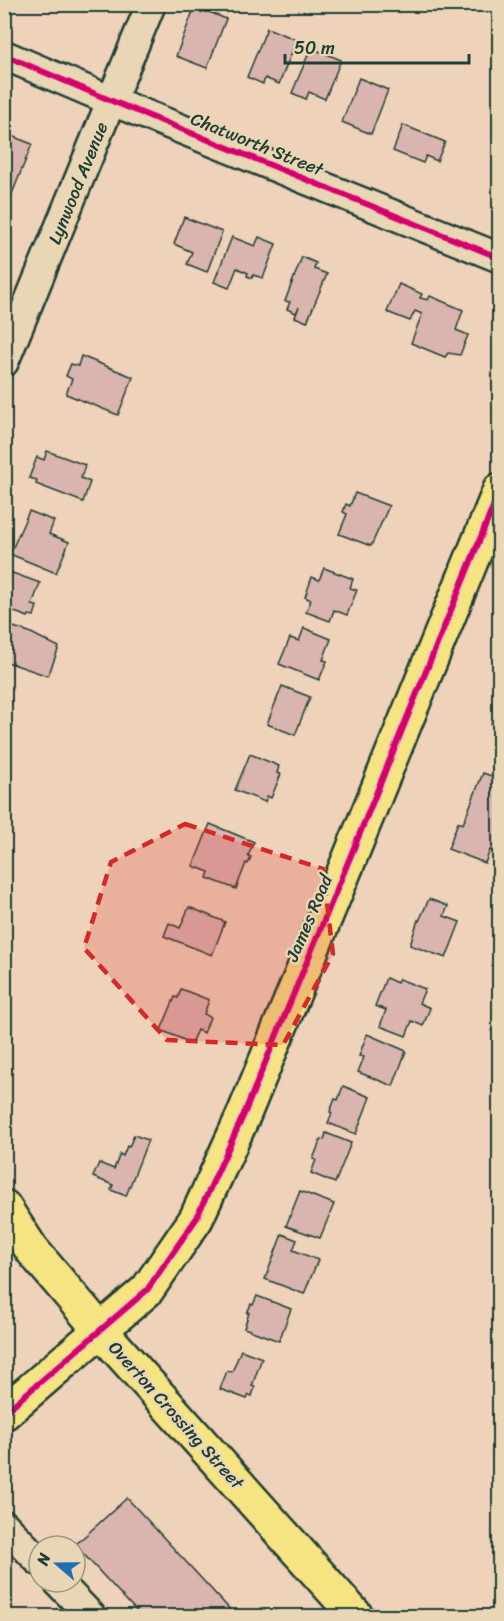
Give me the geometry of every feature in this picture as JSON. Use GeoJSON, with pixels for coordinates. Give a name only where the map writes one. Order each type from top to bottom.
{"type":"FeatureCollection","features":[{"type":"Feature","properties":{"kind":"main road","name":"James Road"},"geometry":{"type":"LineString","coordinates":[[4,1413],[147,1290],[196,1219],[244,1114],[500,490]]}},
{"type":"Feature","properties":{"kind":"main road","name":"Overton Crossing Street"},"geometry":{"type":"LineString","coordinates":[[4,1207],[32,1250],[101,1331],[356,1617]]}},
{"type":"Feature","properties":{"kind":"street","name":"Lynwood Avenue"},"geometry":{"type":"LineString","coordinates":[[4,362],[151,4]]}},
{"type":"Feature","properties":{"kind":"street","name":"Chatworth Street"},"geometry":{"type":"LineString","coordinates":[[4,55],[500,258]]}},
{"type":"Feature","properties":{"kind":"street"},"geometry":{"type":"LineString","coordinates":[[4,1525],[27,1549]]}},
{"type":"Feature","properties":{"kind":"street"},"geometry":{"type":"LineString","coordinates":[[69,1594],[91,1617]]}},
{"type":"Feature","properties":{"kind":"highlighted area"},"geometry":{"type":"Polygon","coordinates":[[[185,824],[323,869],[333,954],[283,1045],[167,1040],[84,948],[111,862],[185,824]]]}},
{"type":"Feature","properties":{"kind":"building"},"geometry":{"type":"Polygon","coordinates":[[[195,6],[226,19],[207,68],[176,56],[195,6]]]}},
{"type":"Feature","properties":{"kind":"building"},"geometry":{"type":"Polygon","coordinates":[[[267,28],[297,40],[279,84],[265,78],[263,84],[247,77],[267,28]]]}},
{"type":"Feature","properties":{"kind":"building"},"geometry":{"type":"Polygon","coordinates":[[[311,48],[341,60],[325,99],[309,92],[306,99],[292,93],[311,48]]]}},
{"type":"Feature","properties":{"kind":"building"},"geometry":{"type":"Polygon","coordinates":[[[359,78],[388,90],[371,134],[342,122],[359,78]]]}},
{"type":"Feature","properties":{"kind":"building"},"geometry":{"type":"Polygon","coordinates":[[[403,125],[445,142],[437,161],[426,156],[423,163],[393,151],[403,125]]]}},
{"type":"Feature","properties":{"kind":"building"},"geometry":{"type":"Polygon","coordinates":[[[4,133],[32,144],[6,209],[4,208],[4,133]]]}},
{"type":"Feature","properties":{"kind":"building"},"geometry":{"type":"Polygon","coordinates":[[[184,217],[222,232],[207,272],[187,264],[192,252],[174,244],[184,217]]]}},
{"type":"Feature","properties":{"kind":"building"},"geometry":{"type":"Polygon","coordinates":[[[232,237],[255,246],[259,237],[276,244],[263,278],[253,275],[252,278],[247,276],[248,273],[237,268],[229,288],[214,282],[232,237]]]}},
{"type":"Feature","properties":{"kind":"building"},"geometry":{"type":"Polygon","coordinates":[[[302,257],[316,263],[314,269],[327,274],[307,322],[295,317],[299,307],[296,313],[287,309],[290,302],[285,301],[302,257]]]}},
{"type":"Feature","properties":{"kind":"building"},"geometry":{"type":"Polygon","coordinates":[[[399,284],[422,294],[420,298],[428,300],[430,296],[463,310],[456,330],[468,335],[460,355],[448,353],[445,357],[411,343],[422,314],[415,311],[410,321],[387,312],[399,284]]]}},
{"type":"Feature","properties":{"kind":"building"},"geometry":{"type":"Polygon","coordinates":[[[81,356],[133,377],[118,415],[66,394],[72,379],[66,376],[71,364],[78,366],[81,356]]]}},
{"type":"Feature","properties":{"kind":"building"},"geometry":{"type":"Polygon","coordinates":[[[47,451],[85,465],[81,478],[90,482],[83,502],[36,484],[37,480],[29,478],[37,457],[44,460],[47,451]]]}},
{"type":"Feature","properties":{"kind":"building"},"geometry":{"type":"Polygon","coordinates":[[[355,493],[389,506],[371,546],[339,534],[347,514],[343,512],[346,504],[350,506],[355,493]]]}},
{"type":"Feature","properties":{"kind":"building"},"geometry":{"type":"Polygon","coordinates":[[[29,511],[54,521],[49,534],[69,542],[56,573],[10,554],[29,511]]]}},
{"type":"Feature","properties":{"kind":"building"},"geometry":{"type":"Polygon","coordinates":[[[324,568],[353,579],[350,588],[357,590],[347,615],[334,610],[330,621],[306,612],[311,600],[305,597],[312,577],[319,580],[324,568]]]}},
{"type":"Feature","properties":{"kind":"building"},"geometry":{"type":"Polygon","coordinates":[[[7,571],[40,583],[32,605],[37,606],[34,616],[29,615],[28,617],[4,608],[4,578],[7,571]]]}},
{"type":"Feature","properties":{"kind":"building"},"geometry":{"type":"Polygon","coordinates":[[[4,624],[29,632],[59,647],[48,676],[4,661],[4,624]]]}},
{"type":"Feature","properties":{"kind":"building"},"geometry":{"type":"Polygon","coordinates":[[[304,628],[331,639],[323,660],[327,661],[319,680],[279,664],[290,638],[299,641],[304,628]]]}},
{"type":"Feature","properties":{"kind":"building"},"geometry":{"type":"Polygon","coordinates":[[[282,686],[310,697],[295,735],[267,724],[282,686]]]}},
{"type":"Feature","properties":{"kind":"building"},"geometry":{"type":"Polygon","coordinates":[[[495,713],[500,715],[500,750],[491,746],[497,726],[491,724],[495,713]]]}},
{"type":"Feature","properties":{"kind":"building"},"geometry":{"type":"Polygon","coordinates":[[[250,754],[279,766],[277,773],[281,774],[271,798],[267,796],[265,802],[235,790],[250,754]]]}},
{"type":"Feature","properties":{"kind":"building"},"geometry":{"type":"Polygon","coordinates":[[[483,773],[500,779],[500,850],[498,853],[490,850],[485,863],[448,849],[458,822],[463,824],[483,773]]]}},
{"type":"Feature","properties":{"kind":"building"},"geometry":{"type":"Polygon","coordinates":[[[210,824],[254,842],[248,856],[251,857],[248,864],[246,863],[236,889],[207,878],[209,872],[193,866],[210,824]]]}},
{"type":"Feature","properties":{"kind":"building"},"geometry":{"type":"Polygon","coordinates":[[[429,899],[448,906],[444,916],[460,922],[446,958],[410,945],[418,920],[429,899]]]}},
{"type":"Feature","properties":{"kind":"building"},"geometry":{"type":"Polygon","coordinates":[[[189,907],[225,922],[212,955],[164,936],[169,923],[180,928],[189,907]]]}},
{"type":"Feature","properties":{"kind":"building"},"geometry":{"type":"Polygon","coordinates":[[[386,978],[397,983],[399,979],[425,989],[419,1003],[430,1008],[423,1026],[412,1021],[406,1036],[380,1026],[386,1010],[375,1006],[386,978]]]}},
{"type":"Feature","properties":{"kind":"building"},"geometry":{"type":"Polygon","coordinates":[[[181,989],[209,1000],[204,1014],[210,1017],[204,1033],[197,1030],[191,1043],[161,1030],[175,997],[178,998],[181,989]]]}},
{"type":"Feature","properties":{"kind":"building"},"geometry":{"type":"Polygon","coordinates":[[[367,1034],[406,1051],[393,1086],[358,1072],[364,1057],[359,1056],[367,1034]]]}},
{"type":"Feature","properties":{"kind":"building"},"geometry":{"type":"Polygon","coordinates":[[[343,1086],[370,1097],[356,1134],[328,1123],[335,1099],[338,1100],[343,1086]]]}},
{"type":"Feature","properties":{"kind":"building"},"geometry":{"type":"Polygon","coordinates":[[[326,1133],[351,1143],[335,1183],[311,1173],[316,1160],[313,1159],[326,1133]]]}},
{"type":"Feature","properties":{"kind":"building"},"geometry":{"type":"Polygon","coordinates":[[[134,1135],[148,1140],[126,1196],[111,1190],[113,1185],[93,1177],[99,1163],[114,1169],[120,1154],[123,1156],[134,1135]]]}},
{"type":"Feature","properties":{"kind":"building"},"geometry":{"type":"Polygon","coordinates":[[[300,1191],[334,1204],[320,1238],[286,1226],[300,1191]]]}},
{"type":"Feature","properties":{"kind":"building"},"geometry":{"type":"Polygon","coordinates":[[[282,1234],[297,1240],[293,1250],[318,1260],[304,1294],[265,1279],[282,1234]]]}},
{"type":"Feature","properties":{"kind":"building"},"geometry":{"type":"Polygon","coordinates":[[[257,1296],[291,1309],[279,1341],[244,1328],[249,1313],[247,1313],[257,1296]]]}},
{"type":"Feature","properties":{"kind":"building"},"geometry":{"type":"Polygon","coordinates":[[[241,1350],[262,1358],[252,1386],[255,1387],[252,1396],[249,1395],[247,1399],[220,1389],[227,1371],[232,1372],[241,1350]]]}},
{"type":"Feature","properties":{"kind":"building"},"geometry":{"type":"Polygon","coordinates":[[[127,1498],[236,1616],[141,1616],[87,1558],[87,1534],[127,1498]]]}},
{"type":"Feature","properties":{"kind":"cycle path"},"geometry":{"type":"LineString","coordinates":[[4,55],[500,258]]}},
{"type":"Feature","properties":{"kind":"cycle path"},"geometry":{"type":"LineString","coordinates":[[4,1413],[147,1290],[196,1219],[244,1114],[500,490]]}}]}
